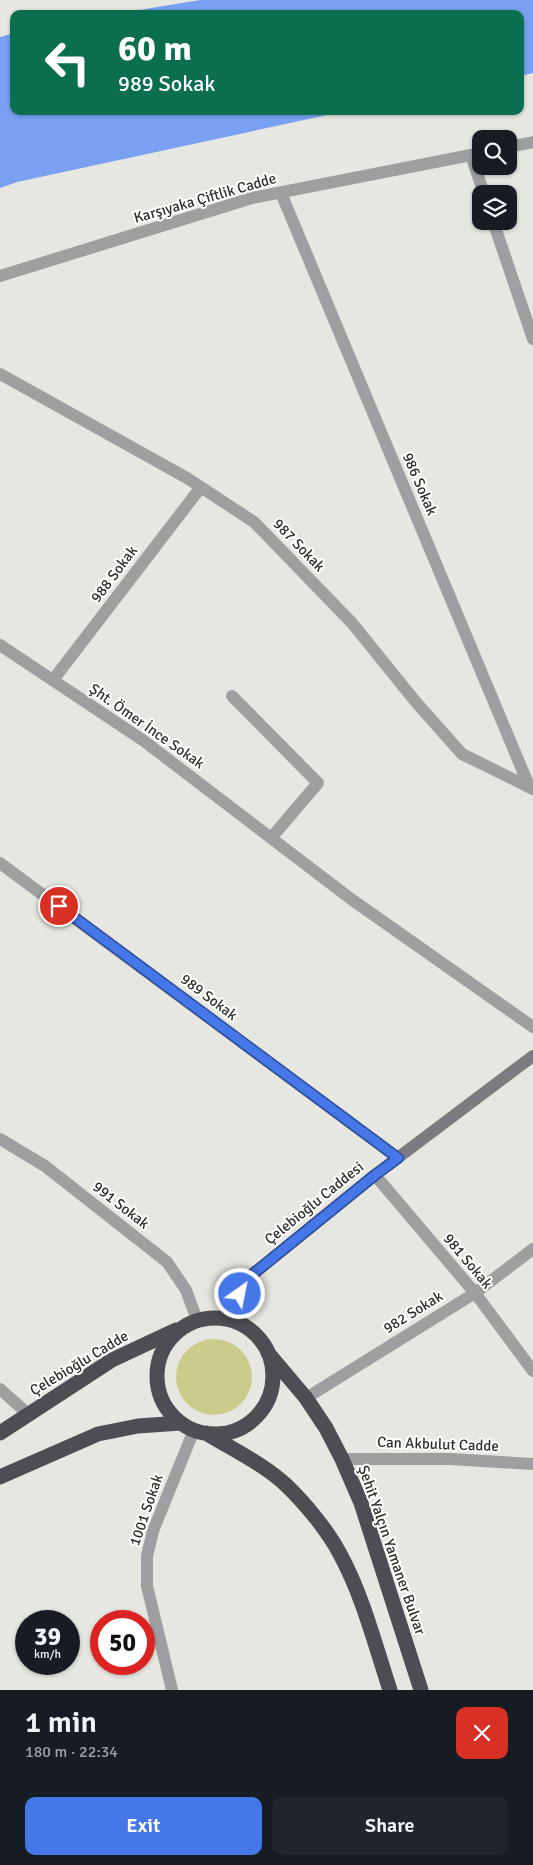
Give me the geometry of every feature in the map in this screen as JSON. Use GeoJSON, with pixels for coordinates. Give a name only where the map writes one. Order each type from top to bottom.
{"type":"FeatureCollection","features":[{"type":"Feature","properties":{"kind":"highway"},"geometry":{"type":"LineString","coordinates":[[0,1477],[98,1434],[138,1426],[194,1429],[218,1434],[237,1430],[253,1420],[265,1406],[272,1388],[273,1369],[268,1353],[260,1339],[248,1327],[233,1320],[217,1317],[197,1320],[180,1329],[166,1343],[159,1359],[157,1377],[160,1395],[168,1411],[194,1429],[266,1471],[285,1485],[325,1532],[340,1553],[356,1588],[390,1690]]}},
{"type":"Feature","properties":{"kind":"highway","name":"Çelebioğlu Cadde"},"geometry":{"type":"LineString","coordinates":[[0,1433],[112,1360],[180,1329]]}},
{"type":"Feature","properties":{"kind":"highway","name":"Şehit Yalçın Yamaner Bulvar"},"geometry":{"type":"LineString","coordinates":[[268,1353],[306,1398],[326,1428],[342,1459],[361,1503],[420,1690]]}},
{"type":"Feature","properties":{"kind":"main road","name":"Çelebioğlu Caddesi"},"geometry":{"type":"LineString","coordinates":[[233,1320],[240,1294],[253,1274],[375,1175],[533,1056]]}},
{"type":"Feature","properties":{"kind":"street"},"geometry":{"type":"LineString","coordinates":[[517,145],[533,142]]}},
{"type":"Feature","properties":{"kind":"street","name":"Karşıyaka Çiftlik Cadde"},"geometry":{"type":"LineString","coordinates":[[0,276],[252,198],[472,155]]}},
{"type":"Feature","properties":{"kind":"street","name":"986 Sokak"},"geometry":{"type":"LineString","coordinates":[[281,193],[531,788]]}},
{"type":"Feature","properties":{"kind":"street"},"geometry":{"type":"LineString","coordinates":[[496,230],[533,339]]}},
{"type":"Feature","properties":{"kind":"street","name":"987 Sokak"},"geometry":{"type":"LineString","coordinates":[[0,374],[187,478],[254,522],[352,623],[415,701],[462,754],[531,788]]}},
{"type":"Feature","properties":{"kind":"street","name":"988 Sokak"},"geometry":{"type":"LineString","coordinates":[[53,680],[200,487]]}},
{"type":"Feature","properties":{"kind":"street","name":"Şht. Ömer İnce Sokak"},"geometry":{"type":"LineString","coordinates":[[0,645],[144,741],[351,898],[533,1027]]}},
{"type":"Feature","properties":{"kind":"street"},"geometry":{"type":"LineString","coordinates":[[232,696],[318,782],[271,838]]}},
{"type":"Feature","properties":{"kind":"street","name":"989 Sokak"},"geometry":{"type":"LineString","coordinates":[[0,863],[398,1158]]}},
{"type":"Feature","properties":{"kind":"street","name":"991 Sokak"},"geometry":{"type":"LineString","coordinates":[[0,1139],[45,1166],[167,1262],[186,1290],[197,1320]]}},
{"type":"Feature","properties":{"kind":"street","name":"981 Sokak"},"geometry":{"type":"LineString","coordinates":[[375,1175],[475,1293],[533,1371]]}},
{"type":"Feature","properties":{"kind":"street","name":"982 Sokak"},"geometry":{"type":"LineString","coordinates":[[306,1398],[475,1293],[533,1250]]}},
{"type":"Feature","properties":{"kind":"street"},"geometry":{"type":"LineString","coordinates":[[0,1389],[28,1414]]}},
{"type":"Feature","properties":{"kind":"street","name":"1001 Sokak"},"geometry":{"type":"LineString","coordinates":[[172,1690],[147,1586],[147,1556],[153,1531],[194,1429]]}},
{"type":"Feature","properties":{"kind":"street","name":"Can Akbulut Cadde"},"geometry":{"type":"LineString","coordinates":[[342,1459],[450,1459],[533,1464]]}},
{"type":"Feature","properties":{"kind":"green space"},"geometry":{"type":"Polygon","coordinates":[[[214,1339],[228,1342],[241,1350],[249,1363],[252,1377],[249,1391],[241,1404],[228,1412],[214,1415],[200,1412],[187,1404],[179,1391],[176,1377],[179,1363],[187,1350],[200,1342],[214,1339]]]}},
{"type":"Feature","properties":{"kind":"water"},"geometry":{"type":"Polygon","coordinates":[[[200,0],[533,0],[533,73],[524,75],[524,10],[139,10],[200,0]]]}},
{"type":"Feature","properties":{"kind":"water"},"geometry":{"type":"Polygon","coordinates":[[[10,34],[10,115],[327,115],[17,182],[0,188],[0,37],[10,34]]]}},
{"type":"Feature","properties":{"kind":"route"},"geometry":{"type":"LineString","coordinates":[[59,906],[398,1158],[253,1274],[240,1294]]}}]}
